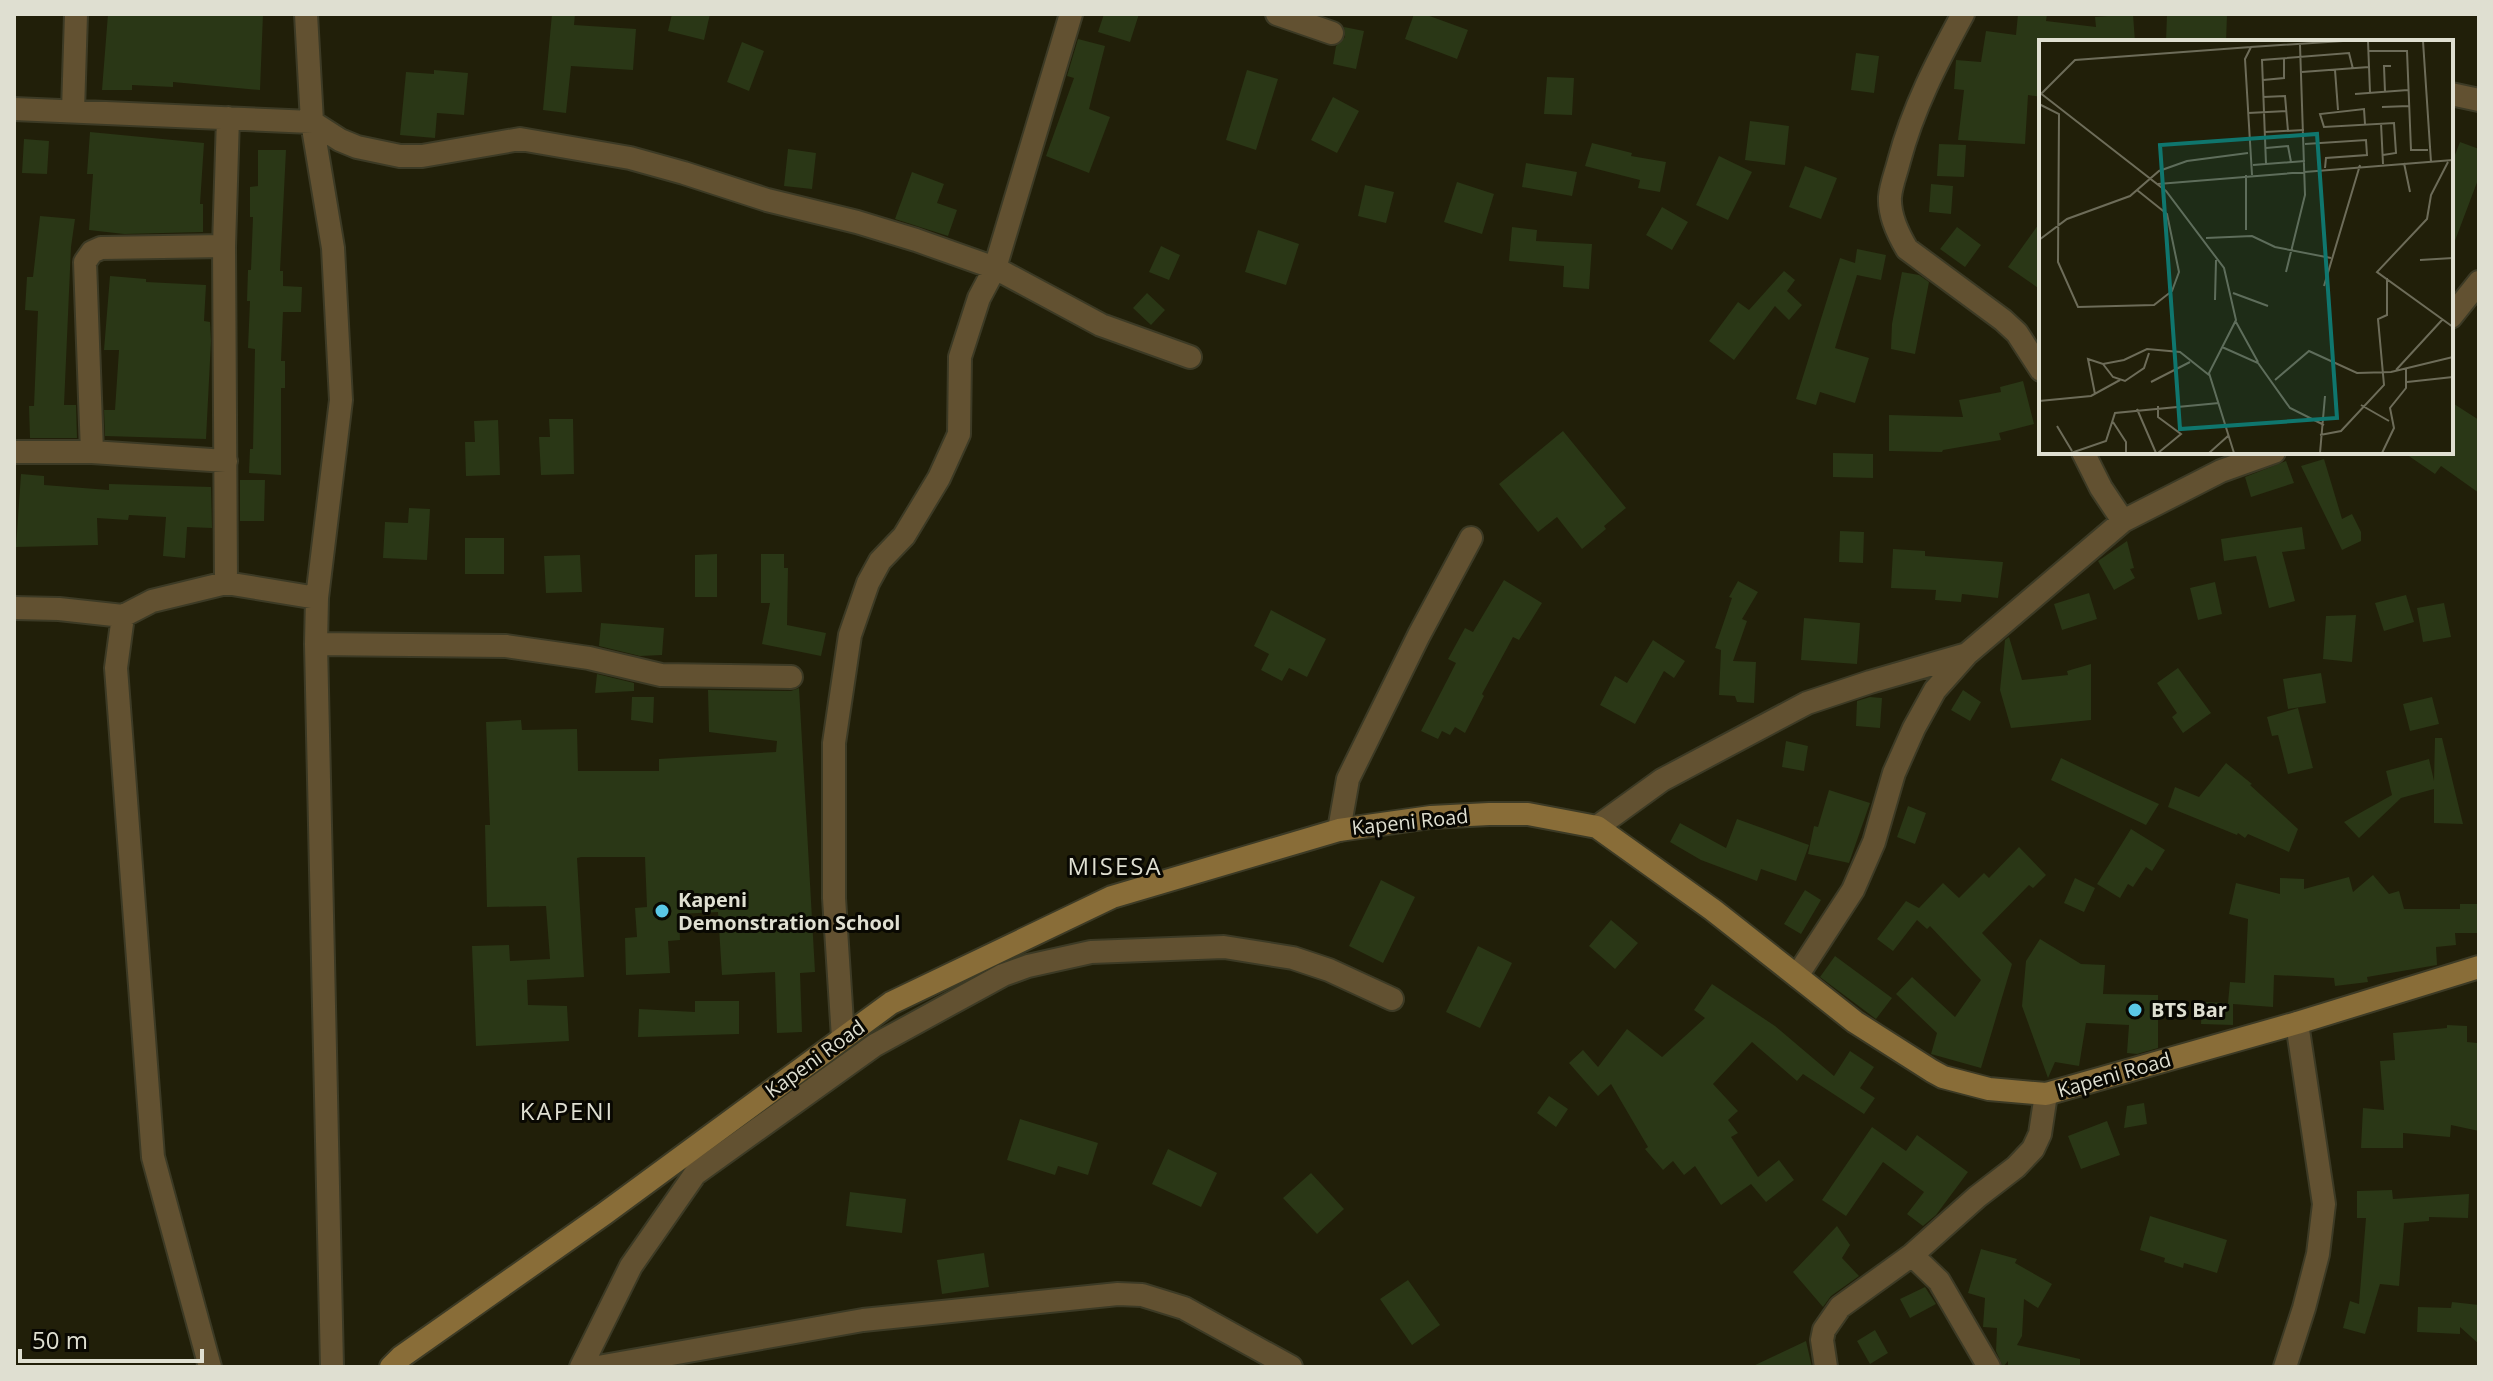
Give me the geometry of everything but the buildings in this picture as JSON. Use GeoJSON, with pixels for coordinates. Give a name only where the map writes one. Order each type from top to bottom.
{"type":"FeatureCollection","features":[{"type":"Feature","properties":{"kind":"main road","name":"Kapeni Road"},"geometry":{"type":"LineString","coordinates":[[391,1367],[891,1003],[1112,897],[1339,830],[1431,817],[1489,814],[1528,814],[1597,827],[1713,910],[1855,1022],[1943,1077],[1989,1089],[2046,1094],[2297,1023],[2479,967]]}},
{"type":"Feature","properties":{"kind":"street"},"geometry":{"type":"LineString","coordinates":[[73,111],[76,14]]}},
{"type":"Feature","properties":{"kind":"street"},"geometry":{"type":"LineString","coordinates":[[306,14],[312,122],[333,248],[341,400],[317,598],[316,644],[332,1367]]}},
{"type":"Feature","properties":{"kind":"street"},"geometry":{"type":"LineString","coordinates":[[843,1038],[834,898],[834,743],[850,635],[868,583],[880,561],[904,536],[939,478],[959,434],[960,357],[979,298],[995,268],[1071,14]]}},
{"type":"Feature","properties":{"kind":"street"},"geometry":{"type":"LineString","coordinates":[[1277,14],[1332,33]]}},
{"type":"Feature","properties":{"kind":"street"},"geometry":{"type":"LineString","coordinates":[[1963,14],[1928,76],[1914,112],[1893,181],[1890,199],[1893,217],[1907,249],[2003,320],[2017,333],[2039,367]]}},
{"type":"Feature","properties":{"kind":"street"},"geometry":{"type":"LineString","coordinates":[[2453,94],[2479,100]]}},
{"type":"Feature","properties":{"kind":"street"},"geometry":{"type":"LineString","coordinates":[[14,109],[312,122],[357,147],[400,156],[422,156],[520,139],[630,158],[779,204],[887,231],[995,268],[1101,325],[1190,357]]}},
{"type":"Feature","properties":{"kind":"street"},"geometry":{"type":"LineString","coordinates":[[226,583],[224,246],[228,118]]}},
{"type":"Feature","properties":{"kind":"street"},"geometry":{"type":"LineString","coordinates":[[92,452],[85,262],[92,252],[101,248],[224,246]]}},
{"type":"Feature","properties":{"kind":"street"},"geometry":{"type":"LineString","coordinates":[[2453,314],[2479,282]]}},
{"type":"Feature","properties":{"kind":"street"},"geometry":{"type":"LineString","coordinates":[[14,452],[92,452],[226,461]]}},
{"type":"Feature","properties":{"kind":"street"},"geometry":{"type":"LineString","coordinates":[[2084,454],[2101,488],[2123,521]]}},
{"type":"Feature","properties":{"kind":"street"},"geometry":{"type":"LineString","coordinates":[[1797,976],[1853,890],[1874,842],[1894,773],[1914,728],[1935,690],[1967,654],[2123,521],[2221,471],[2268,454]]}},
{"type":"Feature","properties":{"kind":"street"},"geometry":{"type":"LineString","coordinates":[[1339,830],[1345,790],[1361,751],[1471,538]]}},
{"type":"Feature","properties":{"kind":"street"},"geometry":{"type":"LineString","coordinates":[[14,608],[123,616],[152,601],[226,583],[317,598]]}},
{"type":"Feature","properties":{"kind":"street"},"geometry":{"type":"LineString","coordinates":[[123,616],[116,668],[153,1157],[210,1367]]}},
{"type":"Feature","properties":{"kind":"street"},"geometry":{"type":"LineString","coordinates":[[316,644],[506,646],[589,658],[661,675],[791,677]]}},
{"type":"Feature","properties":{"kind":"street"},"geometry":{"type":"LineString","coordinates":[[1597,827],[1662,780],[1807,703],[1967,654]]}},
{"type":"Feature","properties":{"kind":"street"},"geometry":{"type":"LineString","coordinates":[[581,1367],[631,1266],[695,1174],[875,1045],[1003,975],[1091,952],[1224,947],[1293,958],[1329,970],[1392,999]]}},
{"type":"Feature","properties":{"kind":"street"},"geometry":{"type":"LineString","coordinates":[[2285,1367],[2318,1254],[2324,1204],[2297,1023]]}},
{"type":"Feature","properties":{"kind":"street"},"geometry":{"type":"LineString","coordinates":[[1826,1367],[1824,1330],[1835,1314],[1912,1255],[2016,1167],[2033,1149],[2043,1124],[2046,1094]]}},
{"type":"Feature","properties":{"kind":"street"},"geometry":{"type":"LineString","coordinates":[[1912,1255],[1939,1281],[1989,1367]]}},
{"type":"Feature","properties":{"kind":"street"},"geometry":{"type":"LineString","coordinates":[[598,1367],[863,1320],[1118,1294],[1142,1295],[1184,1308],[1291,1367]]}},
{"type":"Feature","properties":{"kind":"place","name":"Kapeni Demonstration School"},"geometry":{"type":"Point","coordinates":[662,911]}},
{"type":"Feature","properties":{"kind":"place","name":"BTS Bar"},"geometry":{"type":"Point","coordinates":[2135,1010]}},
{"type":"Feature","properties":{"kind":"district","name":"MISESA"},"geometry":{"type":"Point","coordinates":[1115,867]}},
{"type":"Feature","properties":{"kind":"district","name":"KAPENI"},"geometry":{"type":"Point","coordinates":[567,1112]}}]}
